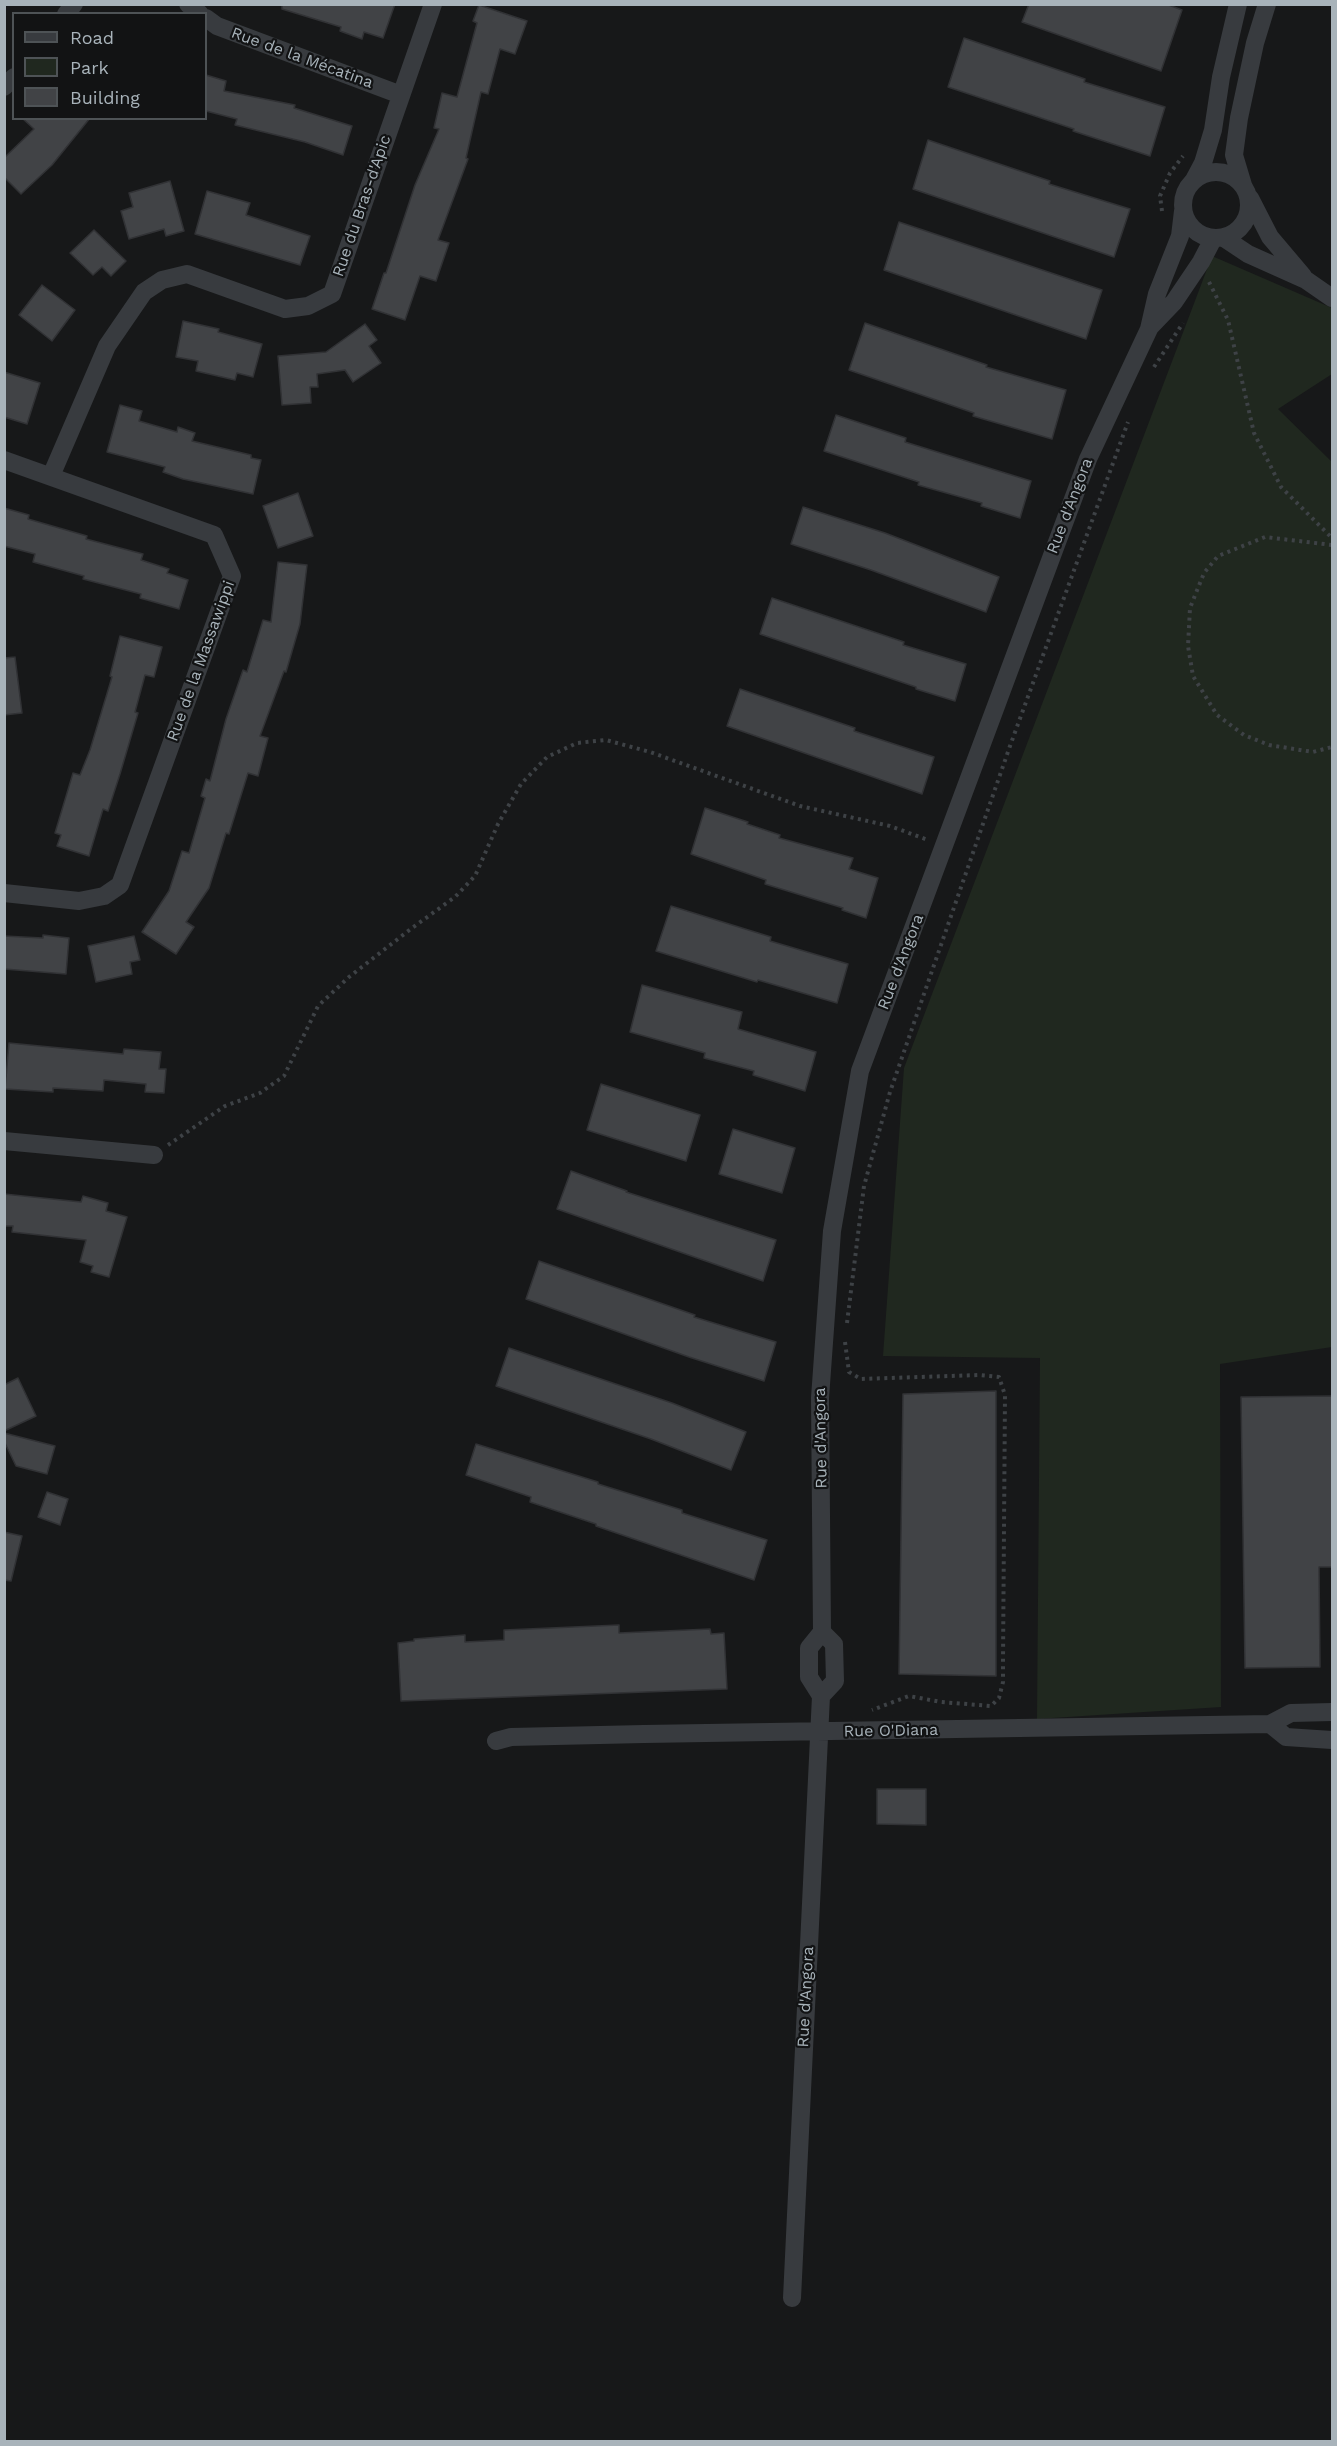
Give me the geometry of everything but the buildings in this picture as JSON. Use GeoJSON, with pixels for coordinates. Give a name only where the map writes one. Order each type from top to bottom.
{"type":"FeatureCollection","features":[{"type":"Feature","properties":{"kind":"street","name":"Rue du Bras-d'Apic"},"geometry":{"type":"LineString","coordinates":[[51,476],[107,346],[144,292],[162,280],[187,274],[285,309],[308,306],[332,294],[433,4]]}},
{"type":"Feature","properties":{"kind":"street"},"geometry":{"type":"LineString","coordinates":[[1238,4],[1221,77],[1213,130],[1203,163],[1187,189],[1183,200],[1183,210],[1193,230],[1203,236],[1219,238],[1248,254],[1306,280],[1332,298]]}},
{"type":"Feature","properties":{"kind":"street"},"geometry":{"type":"LineString","coordinates":[[1219,238],[1243,226],[1248,216],[1250,206],[1234,156],[1255,43],[1268,4]]}},
{"type":"Feature","properties":{"kind":"street","name":"Rue de la Mécatina"},"geometry":{"type":"LineString","coordinates":[[207,19],[217,26],[401,95]]}},
{"type":"Feature","properties":{"kind":"street"},"geometry":{"type":"LineString","coordinates":[[1194,180],[1214,172],[1225,173],[1246,190],[1270,237],[1306,280]]}},
{"type":"Feature","properties":{"kind":"street","name":"Rue d'Angora"},"geometry":{"type":"LineString","coordinates":[[792,2298],[821,1696],[809,1677],[808,1648],[822,1632],[820,1398],[832,1231],[860,1071],[1088,459],[1149,329],[1157,294],[1180,236],[1183,210]]}},
{"type":"Feature","properties":{"kind":"street","name":"Rue d'Angora"},"geometry":{"type":"LineString","coordinates":[[1149,329],[1174,302],[1219,238]]}},
{"type":"Feature","properties":{"kind":"street","name":"Rue de la Massawippi"},"geometry":{"type":"LineString","coordinates":[[4,460],[214,535],[232,576],[120,885],[104,896],[80,901],[4,893]]}},
{"type":"Feature","properties":{"kind":"street"},"geometry":{"type":"LineString","coordinates":[[4,1141],[154,1155]]}},
{"type":"Feature","properties":{"kind":"street","name":"Rue d'Angora"},"geometry":{"type":"LineString","coordinates":[[821,1696],[835,1681],[834,1644],[822,1632]]}},
{"type":"Feature","properties":{"kind":"street","name":"Rue O'Diana"},"geometry":{"type":"LineString","coordinates":[[504,1739],[1270,1724],[1291,1713],[1332,1712]]}},
{"type":"Feature","properties":{"kind":"street","name":"Rue O'Diana"},"geometry":{"type":"LineString","coordinates":[[1270,1724],[1286,1737],[1332,1740]]}},
{"type":"Feature","properties":{"kind":"path"},"geometry":{"type":"LineString","coordinates":[[1203,291],[1209,282],[1228,320],[1254,433],[1281,487],[1332,538]]}},
{"type":"Feature","properties":{"kind":"path"},"geometry":{"type":"LineString","coordinates":[[1150,374],[1185,319]]}},
{"type":"Feature","properties":{"kind":"path"},"geometry":{"type":"LineString","coordinates":[[846,1328],[864,1186],[890,1092],[1010,746],[1132,412]]}},
{"type":"Feature","properties":{"kind":"path"},"geometry":{"type":"LineString","coordinates":[[1332,545],[1265,537],[1218,556],[1204,573],[1190,608],[1188,646],[1193,676],[1217,715],[1244,735],[1269,745],[1313,752],[1332,747]]}},
{"type":"Feature","properties":{"kind":"path"},"geometry":{"type":"LineString","coordinates":[[154,1155],[225,1106],[260,1093],[284,1076],[318,1006],[349,977],[455,897],[475,876],[498,824],[521,784],[547,757],[577,743],[606,740],[650,752],[800,806],[890,826],[929,841]]}},
{"type":"Feature","properties":{"kind":"path"},"geometry":{"type":"LineString","coordinates":[[845,1340],[849,1372],[861,1379],[980,1375],[999,1377],[1005,1395],[1004,1662],[999,1698],[991,1706],[941,1702],[909,1696],[868,1712]]}},
{"type":"Feature","properties":{"kind":"green space"},"geometry":{"type":"Polygon","coordinates":[[[1212,256],[1332,308],[1332,374],[1278,409],[1332,462],[1332,1347],[1220,1364],[1221,1707],[1037,1719],[1040,1358],[883,1356],[904,1068],[1212,256]]]}}]}
